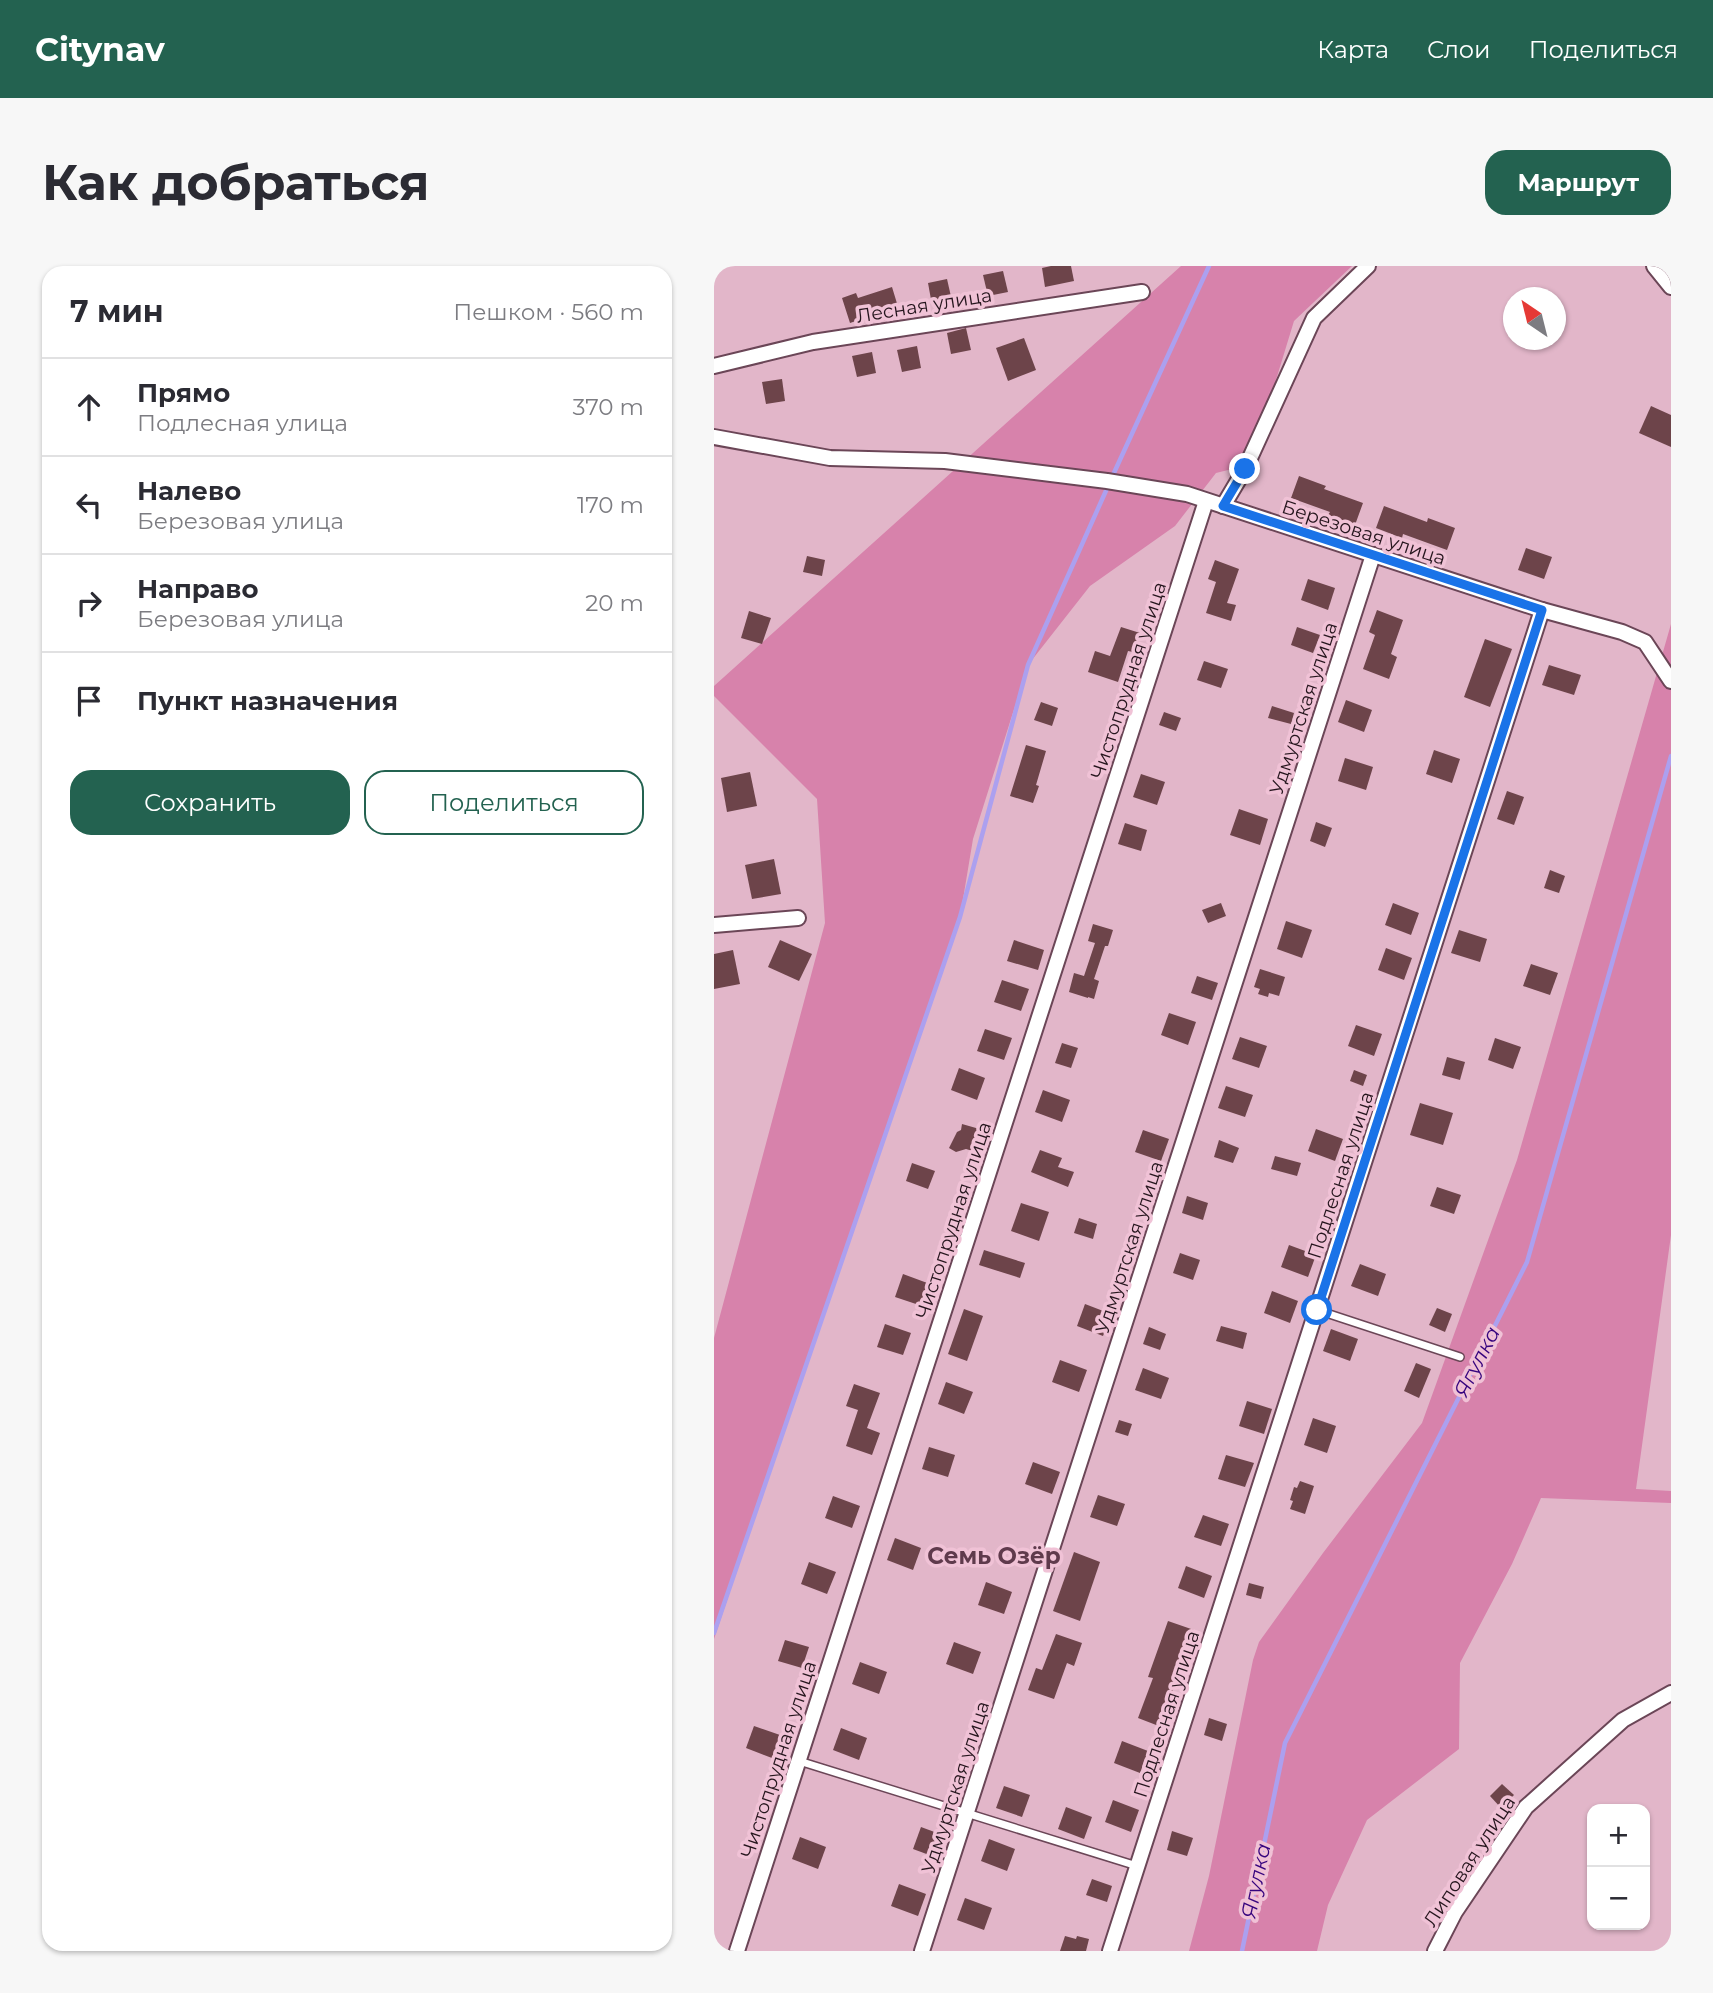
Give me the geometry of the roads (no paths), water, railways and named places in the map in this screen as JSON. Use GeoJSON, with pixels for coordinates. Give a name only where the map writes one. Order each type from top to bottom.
{"type":"FeatureCollection","features":[{"type":"Feature","properties":{"kind":"street"},"geometry":{"type":"LineString","coordinates":[[1223,506],[1245,469],[1314,318],[1368,266]]}},
{"type":"Feature","properties":{"kind":"street"},"geometry":{"type":"LineString","coordinates":[[1654,266],[1671,287]]}},
{"type":"Feature","properties":{"kind":"street","name":"Лесная улица"},"geometry":{"type":"LineString","coordinates":[[714,366],[813,342],[1142,292]]}},
{"type":"Feature","properties":{"kind":"street","name":"Березовая улица"},"geometry":{"type":"LineString","coordinates":[[714,438],[830,458],[945,461],[1187,494],[1542,610],[1622,632],[1645,642],[1671,681]]}},
{"type":"Feature","properties":{"kind":"street","name":"Чистопрудная улица"},"geometry":{"type":"LineString","coordinates":[[737,1951],[1206,501]]}},
{"type":"Feature","properties":{"kind":"street","name":"Удмуртская улица"},"geometry":{"type":"LineString","coordinates":[[922,1951],[1373,555]]}},
{"type":"Feature","properties":{"kind":"street","name":"Подлесная улица"},"geometry":{"type":"LineString","coordinates":[[1110,1951],[1542,610]]}},
{"type":"Feature","properties":{"kind":"street"},"geometry":{"type":"LineString","coordinates":[[714,925],[798,918]]}},
{"type":"Feature","properties":{"kind":"street","name":"Липовая улица"},"geometry":{"type":"LineString","coordinates":[[1435,1951],[1455,1912],[1526,1807],[1623,1720],[1671,1693]]}},
{"type":"Feature","properties":{"kind":"lane"},"geometry":{"type":"LineString","coordinates":[[1317,1310],[1460,1357]]}},
{"type":"Feature","properties":{"kind":"lane"},"geometry":{"type":"LineString","coordinates":[[798,1761],[1137,1866]]}},
{"type":"Feature","properties":{"kind":"waterway"},"geometry":{"type":"LineString","coordinates":[[1113,475],[1209,266]]}},
{"type":"Feature","properties":{"kind":"waterway"},"geometry":{"type":"LineString","coordinates":[[714,1633],[960,917],[1028,665],[1109,484]]}},
{"type":"Feature","properties":{"kind":"waterway","name":"Ягулка"},"geometry":{"type":"LineString","coordinates":[[1242,1951],[1285,1743],[1527,1262],[1671,756]]}},
{"type":"Feature","properties":{"kind":"district","name":"Семь Озёр"},"geometry":{"type":"Point","coordinates":[994,1556]}}]}
